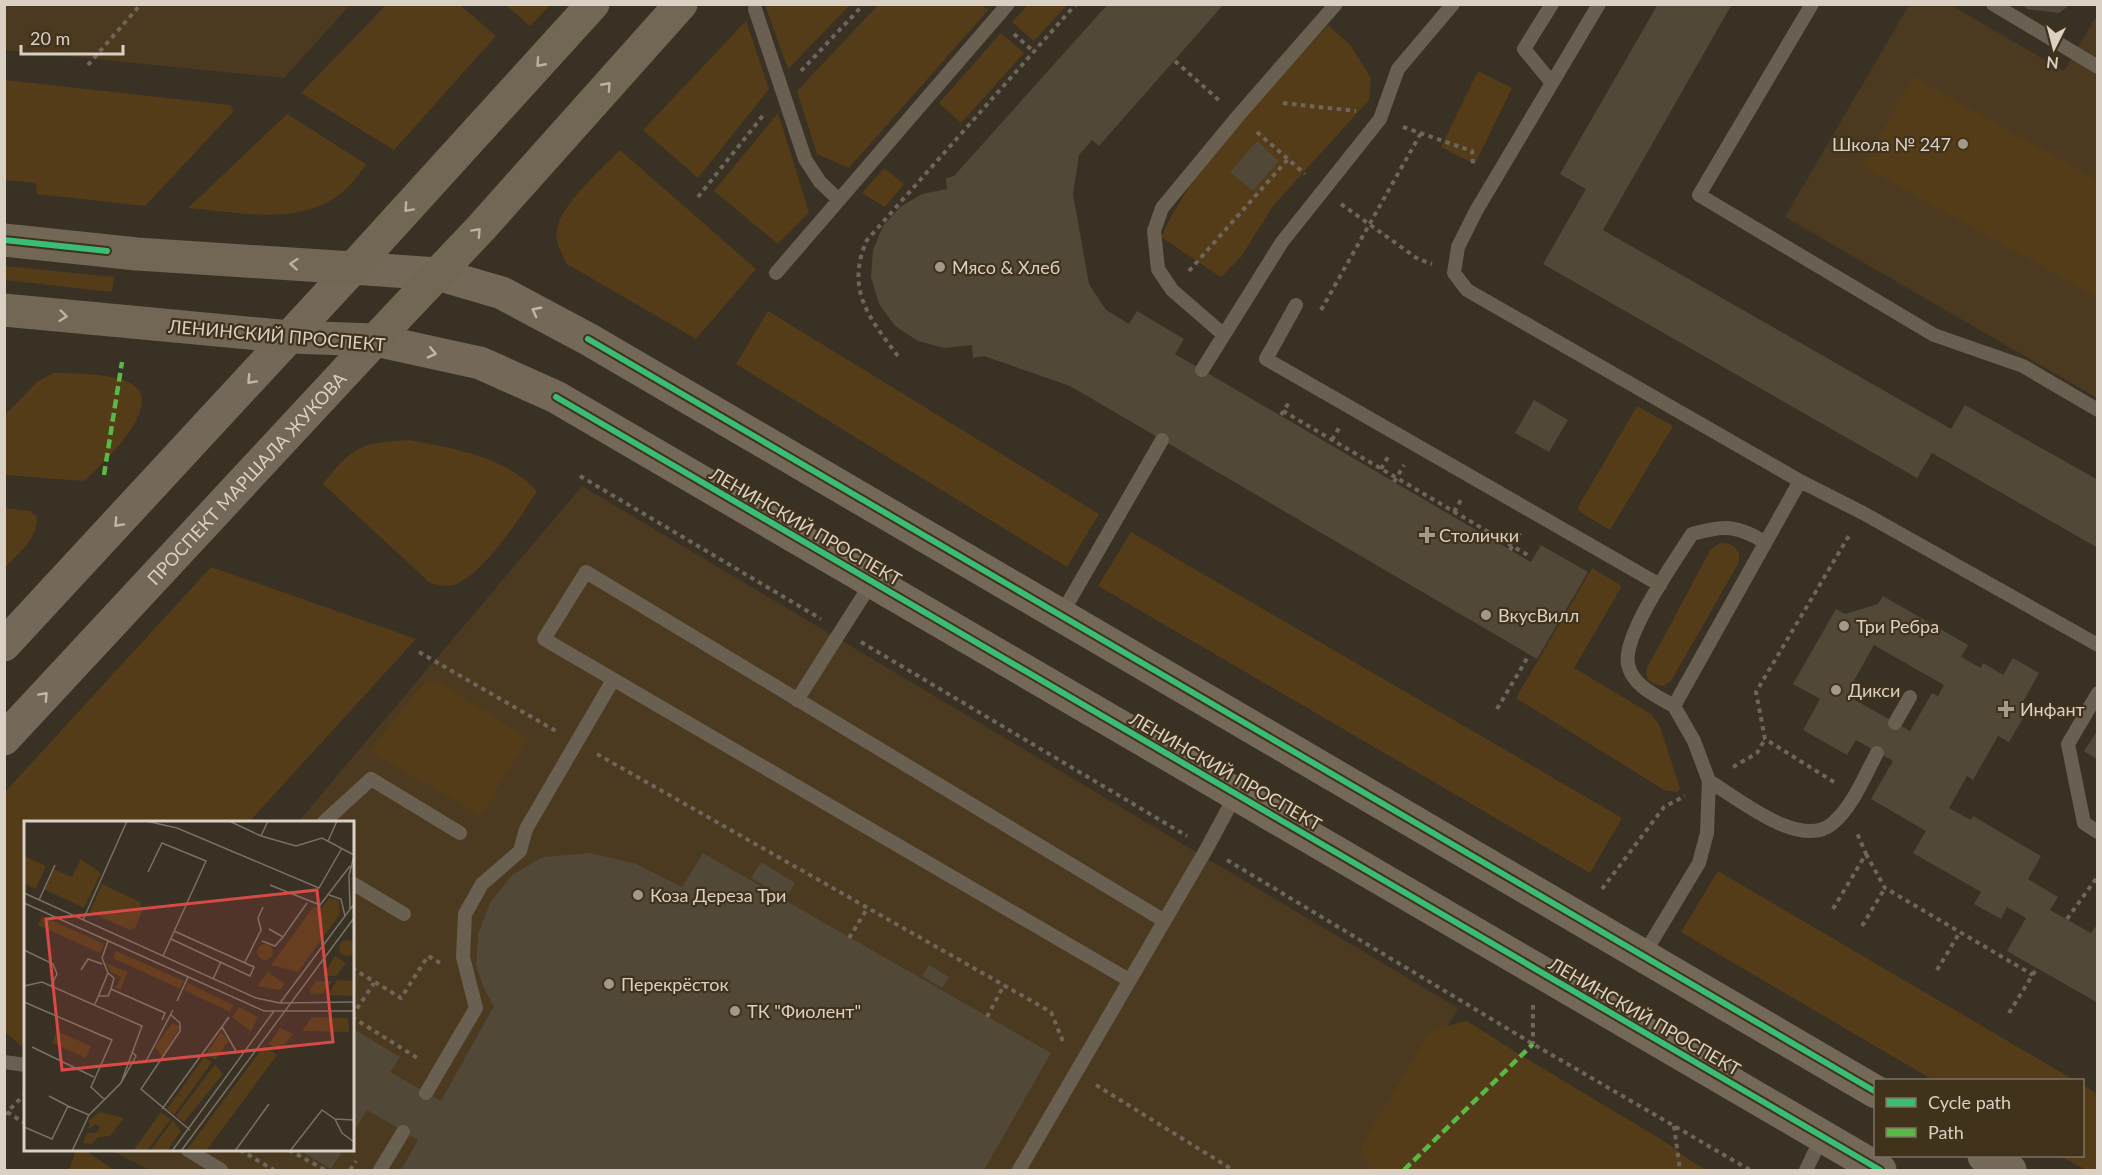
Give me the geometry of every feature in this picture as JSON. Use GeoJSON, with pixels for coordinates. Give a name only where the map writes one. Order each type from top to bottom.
{"type":"FeatureCollection","features":[{"type":"Feature","properties":{"kind":"main road"},"geometry":{"type":"LineString","coordinates":[[4,645],[353,268],[593,4]]}},
{"type":"Feature","properties":{"kind":"main road","name":"ПРОСПЕКТ МАРШАЛА ЖУКОВА"},"geometry":{"type":"LineString","coordinates":[[4,739],[437,274],[681,4]]}},
{"type":"Feature","properties":{"kind":"main road"},"geometry":{"type":"LineString","coordinates":[[4,240],[137,254],[437,274],[502,293],[588,339],[1874,1091]]}},
{"type":"Feature","properties":{"kind":"main road","name":"ЛЕНИНСКИЙ ПРОСПЕКТ"},"geometry":{"type":"LineString","coordinates":[[4,310],[290,336],[375,340],[480,363],[556,397],[1880,1170]]}},
{"type":"Feature","properties":{"kind":"main road"},"geometry":{"type":"LineString","coordinates":[[1987,1157],[2010,1170]]}},
{"type":"Feature","properties":{"kind":"lane"},"geometry":{"type":"LineString","coordinates":[[776,273],[1008,4]]}},
{"type":"Feature","properties":{"kind":"lane"},"geometry":{"type":"LineString","coordinates":[[1224,335],[1172,290],[1158,269],[1154,250],[1154,231],[1162,208],[1238,116],[1336,4]]}},
{"type":"Feature","properties":{"kind":"lane"},"geometry":{"type":"LineString","coordinates":[[1202,369],[1282,242],[1380,119],[1398,69],[1453,4]]}},
{"type":"Feature","properties":{"kind":"lane"},"geometry":{"type":"LineString","coordinates":[[1552,4],[1524,50],[1552,83]]}},
{"type":"Feature","properties":{"kind":"lane"},"geometry":{"type":"LineString","coordinates":[[1599,4],[1476,211],[1458,247],[1454,273],[1467,290],[1800,481],[1863,513],[2097,645]]}},
{"type":"Feature","properties":{"kind":"lane"},"geometry":{"type":"LineString","coordinates":[[1812,4],[1699,195],[1934,335],[2023,366],[2097,410]]}},
{"type":"Feature","properties":{"kind":"lane"},"geometry":{"type":"LineString","coordinates":[[1993,4],[2097,67]]}},
{"type":"Feature","properties":{"kind":"lane"},"geometry":{"type":"LineString","coordinates":[[755,9],[805,159],[820,182],[838,200]]}},
{"type":"Feature","properties":{"kind":"lane"},"geometry":{"type":"LineString","coordinates":[[1296,305],[1266,359],[1660,585]]}},
{"type":"Feature","properties":{"kind":"lane"},"geometry":{"type":"LineString","coordinates":[[1060,615],[1162,440]]}},
{"type":"Feature","properties":{"kind":"lane"},"geometry":{"type":"LineString","coordinates":[[1674,706],[1800,481]]}},
{"type":"Feature","properties":{"kind":"lane"},"geometry":{"type":"LineString","coordinates":[[1643,956],[1699,862],[1707,833],[1709,781],[1694,741],[1674,706],[1640,686],[1628,664],[1632,636],[1692,534],[1721,526],[1743,530],[1765,542]]}},
{"type":"Feature","properties":{"kind":"lane"},"geometry":{"type":"LineString","coordinates":[[1129,980],[544,639],[586,573],[1163,920]]}},
{"type":"Feature","properties":{"kind":"lane"},"geometry":{"type":"LineString","coordinates":[[797,700],[872,582]]}},
{"type":"Feature","properties":{"kind":"lane"},"geometry":{"type":"LineString","coordinates":[[426,1093],[476,1008],[467,980],[463,957],[465,914],[482,884],[520,851],[526,829],[613,680]]}},
{"type":"Feature","properties":{"kind":"lane"},"geometry":{"type":"LineString","coordinates":[[2097,693],[2068,744],[2084,823],[2097,832]]}},
{"type":"Feature","properties":{"kind":"lane"},"geometry":{"type":"LineString","coordinates":[[1895,723],[1910,697]]}},
{"type":"Feature","properties":{"kind":"lane"},"geometry":{"type":"LineString","coordinates":[[1709,781],[1792,831],[1814,834],[1832,824],[1846,808],[1878,753]]}},
{"type":"Feature","properties":{"kind":"lane"},"geometry":{"type":"LineString","coordinates":[[325,821],[371,779],[460,833]]}},
{"type":"Feature","properties":{"kind":"lane"},"geometry":{"type":"LineString","coordinates":[[1019,1170],[1163,920],[1208,849],[1236,794]]}},
{"type":"Feature","properties":{"kind":"lane"},"geometry":{"type":"LineString","coordinates":[[354,884],[404,914]]}},
{"type":"Feature","properties":{"kind":"lane"},"geometry":{"type":"LineString","coordinates":[[4,1062],[24,1065]]}},
{"type":"Feature","properties":{"kind":"lane"},"geometry":{"type":"LineString","coordinates":[[380,1170],[403,1132]]}},
{"type":"Feature","properties":{"kind":"lane"},"geometry":{"type":"LineString","coordinates":[[1806,1170],[1822,1137]]}},
{"type":"Feature","properties":{"kind":"lane"},"geometry":{"type":"LineString","coordinates":[[191,1151],[221,1170]]}},
{"type":"Feature","properties":{"kind":"path"},"geometry":{"type":"LineString","coordinates":[[88,65],[141,4]]}},
{"type":"Feature","properties":{"kind":"path"},"geometry":{"type":"LineString","coordinates":[[795,77],[864,4]]}},
{"type":"Feature","properties":{"kind":"path"},"geometry":{"type":"LineString","coordinates":[[898,357],[862,304],[858,281],[859,258],[867,240],[1076,4]]}},
{"type":"Feature","properties":{"kind":"path"},"geometry":{"type":"LineString","coordinates":[[1174,61],[1310,179]]}},
{"type":"Feature","properties":{"kind":"path"},"geometry":{"type":"LineString","coordinates":[[1281,103],[1365,113]]}},
{"type":"Feature","properties":{"kind":"path"},"geometry":{"type":"LineString","coordinates":[[698,197],[772,104]]}},
{"type":"Feature","properties":{"kind":"path"},"geometry":{"type":"LineString","coordinates":[[1395,124],[1472,151],[1473,171]]}},
{"type":"Feature","properties":{"kind":"path"},"geometry":{"type":"LineString","coordinates":[[1333,288],[1421,133]]}},
{"type":"Feature","properties":{"kind":"path"},"geometry":{"type":"LineString","coordinates":[[1172,290],[1288,159]]}},
{"type":"Feature","properties":{"kind":"path"},"geometry":{"type":"LineString","coordinates":[[1340,203],[1418,259],[1436,266]]}},
{"type":"Feature","properties":{"kind":"path"},"geometry":{"type":"LineString","coordinates":[[1283,411],[1531,556]]}},
{"type":"Feature","properties":{"kind":"path"},"geometry":{"type":"LineString","coordinates":[[580,476],[1533,1044],[1750,1170]]}},
{"type":"Feature","properties":{"kind":"path"},"geometry":{"type":"LineString","coordinates":[[1602,889],[1664,807],[1757,753],[1765,739],[1756,692],[1863,513]]}},
{"type":"Feature","properties":{"kind":"path"},"geometry":{"type":"LineString","coordinates":[[419,652],[1051,1012],[1075,1073],[1233,1170]]}},
{"type":"Feature","properties":{"kind":"path"},"geometry":{"type":"LineString","coordinates":[[1497,710],[1529,655]]}},
{"type":"Feature","properties":{"kind":"path"},"geometry":{"type":"LineString","coordinates":[[1765,739],[1835,783],[1866,854],[1885,888],[2033,975]]}},
{"type":"Feature","properties":{"kind":"path"},"geometry":{"type":"LineString","coordinates":[[1833,909],[1866,854]]}},
{"type":"Feature","properties":{"kind":"path"},"geometry":{"type":"LineString","coordinates":[[2067,919],[2097,876]]}},
{"type":"Feature","properties":{"kind":"path"},"geometry":{"type":"LineString","coordinates":[[1862,926],[1885,888]]}},
{"type":"Feature","properties":{"kind":"path"},"geometry":{"type":"LineString","coordinates":[[849,938],[867,909]]}},
{"type":"Feature","properties":{"kind":"path"},"geometry":{"type":"LineString","coordinates":[[1937,970],[1960,932]]}},
{"type":"Feature","properties":{"kind":"path"},"geometry":{"type":"LineString","coordinates":[[354,969],[401,998],[428,956],[467,980]]}},
{"type":"Feature","properties":{"kind":"path"},"geometry":{"type":"LineString","coordinates":[[2009,1013],[2037,968]]}},
{"type":"Feature","properties":{"kind":"path"},"geometry":{"type":"LineString","coordinates":[[354,1014],[374,983]]}},
{"type":"Feature","properties":{"kind":"path"},"geometry":{"type":"LineString","coordinates":[[987,1017],[1004,985]]}},
{"type":"Feature","properties":{"kind":"path"},"geometry":{"type":"LineString","coordinates":[[1533,1004],[1533,1044]]}},
{"type":"Feature","properties":{"kind":"path"},"geometry":{"type":"LineString","coordinates":[[354,1018],[420,1059]]}},
{"type":"Feature","properties":{"kind":"path"},"geometry":{"type":"LineString","coordinates":[[24,1095],[6,1114],[24,1123]]}},
{"type":"Feature","properties":{"kind":"path"},"geometry":{"type":"LineString","coordinates":[[1674,1125],[1680,1170]]}},
{"type":"Feature","properties":{"kind":"path"},"geometry":{"type":"LineString","coordinates":[[243,1151],[274,1170]]}},
{"type":"Feature","properties":{"kind":"path"},"geometry":{"type":"LineString","coordinates":[[292,1151],[325,1170]]}},
{"type":"Feature","properties":{"kind":"shaded area"},"geometry":{"type":"Polygon","coordinates":[[[5,4],[350,5],[284,78],[5,50],[5,4]]]}},
{"type":"Feature","properties":{"kind":"shaded area"},"geometry":{"type":"Polygon","coordinates":[[[387,4],[460,5],[496,36],[394,150],[301,93],[387,4]]]}},
{"type":"Feature","properties":{"kind":"shaded area"},"geometry":{"type":"Polygon","coordinates":[[[765,4],[850,5],[788,69],[765,4]]]}},
{"type":"Feature","properties":{"kind":"shaded area"},"geometry":{"type":"Polygon","coordinates":[[[506,5],[550,5],[530,26],[506,5]]]}},
{"type":"Feature","properties":{"kind":"shaded area"},"geometry":{"type":"Polygon","coordinates":[[[878,5],[981,5],[988,10],[849,168],[817,154],[797,91],[878,5]]]}},
{"type":"Feature","properties":{"kind":"shaded area"},"geometry":{"type":"Polygon","coordinates":[[[1028,5],[1067,5],[1034,41],[1012,22],[1028,5]]]}},
{"type":"Feature","properties":{"kind":"shaded area","name":"Школа № 247"},"geometry":{"type":"Polygon","coordinates":[[[1909,5],[1951,5],[2064,71],[2097,15],[2097,398],[1785,217],[1909,5]]]}},
{"type":"Feature","properties":{"kind":"shaded area"},"geometry":{"type":"Polygon","coordinates":[[[746,21],[769,89],[698,178],[643,130],[746,21]]]}},
{"type":"Feature","properties":{"kind":"shaded area"},"geometry":{"type":"Polygon","coordinates":[[[1328,25],[1351,46],[1371,78],[1369,100],[1273,206],[1241,257],[1221,277],[1161,237],[1177,207],[1215,152],[1328,25]]]}},
{"type":"Feature","properties":{"kind":"shaded area"},"geometry":{"type":"Polygon","coordinates":[[[1001,33],[1024,53],[961,123],[939,103],[1001,33]]]}},
{"type":"Feature","properties":{"kind":"shaded area"},"geometry":{"type":"Polygon","coordinates":[[[1478,71],[1512,88],[1475,164],[1441,147],[1478,71]]]}},
{"type":"Feature","properties":{"kind":"shaded area"},"geometry":{"type":"Polygon","coordinates":[[[1913,77],[2097,180],[2097,297],[1863,166],[1913,77]]]}},
{"type":"Feature","properties":{"kind":"shaded area"},"geometry":{"type":"Polygon","coordinates":[[[5,80],[230,105],[234,111],[145,206],[37,194],[36,183],[5,180],[5,80]]]}},
{"type":"Feature","properties":{"kind":"shaded area"},"geometry":{"type":"Polygon","coordinates":[[[778,113],[809,212],[778,244],[714,191],[778,113]]]}},
{"type":"Feature","properties":{"kind":"shaded area"},"geometry":{"type":"Polygon","coordinates":[[[287,114],[366,164],[349,186],[332,199],[314,208],[293,213],[251,214],[188,208],[287,114]]]}},
{"type":"Feature","properties":{"kind":"shaded area"},"geometry":{"type":"Polygon","coordinates":[[[620,150],[756,269],[696,339],[567,264],[559,247],[557,229],[566,209],[583,187],[620,150]]]}},
{"type":"Feature","properties":{"kind":"shaded area"},"geometry":{"type":"Polygon","coordinates":[[[884,168],[904,184],[885,207],[862,193],[884,168]]]}},
{"type":"Feature","properties":{"kind":"shaded area"},"geometry":{"type":"Polygon","coordinates":[[[5,266],[114,277],[112,292],[5,280],[5,266]]]}},
{"type":"Feature","properties":{"kind":"shaded area"},"geometry":{"type":"Polygon","coordinates":[[[768,311],[1099,514],[1067,567],[736,364],[768,311]]]}},
{"type":"Feature","properties":{"kind":"shaded area"},"geometry":{"type":"Polygon","coordinates":[[[54,373],[102,376],[128,382],[139,391],[142,403],[137,418],[117,448],[84,481],[5,475],[5,415],[38,381],[54,373]]]}},
{"type":"Feature","properties":{"kind":"shaded area"},"geometry":{"type":"Polygon","coordinates":[[[1637,406],[1673,426],[1610,530],[1580,512],[1578,507],[1637,406]]]}},
{"type":"Feature","properties":{"kind":"shaded area"},"geometry":{"type":"Polygon","coordinates":[[[409,440],[461,451],[494,462],[524,479],[537,491],[490,557],[467,578],[453,585],[442,586],[429,582],[323,484],[343,461],[360,449],[369,445],[409,440]]]}},
{"type":"Feature","properties":{"kind":"shaded area"},"geometry":{"type":"Polygon","coordinates":[[[582,486],[1458,1008],[1370,1170],[149,1170],[113,1151],[354,1151],[354,821],[299,821],[582,486]]]}},
{"type":"Feature","properties":{"kind":"shaded area"},"geometry":{"type":"Polygon","coordinates":[[[5,508],[30,511],[37,517],[31,539],[5,568],[5,508]]]}},
{"type":"Feature","properties":{"kind":"shaded area"},"geometry":{"type":"Polygon","coordinates":[[[1131,532],[1622,818],[1590,873],[1098,586],[1131,532]]]}},
{"type":"Feature","properties":{"kind":"shaded area"},"geometry":{"type":"Polygon","coordinates":[[[1720,543],[1736,548],[1739,554],[1738,564],[1671,681],[1664,686],[1653,683],[1648,679],[1647,668],[1711,549],[1720,543]]]}},
{"type":"Feature","properties":{"kind":"shaded area"},"geometry":{"type":"Polygon","coordinates":[[[211,567],[416,639],[250,821],[24,821],[24,1048],[5,1032],[5,792],[211,567]]]}},
{"type":"Feature","properties":{"kind":"shaded area"},"geometry":{"type":"Polygon","coordinates":[[[1592,568],[1622,586],[1574,668],[1651,714],[1659,724],[1680,788],[1677,792],[1664,790],[1516,698],[1592,568]]]}},
{"type":"Feature","properties":{"kind":"shaded area"},"geometry":{"type":"Polygon","coordinates":[[[428,682],[440,683],[527,738],[481,816],[370,751],[419,689],[428,682]]]}},
{"type":"Feature","properties":{"kind":"shaded area"},"geometry":{"type":"Polygon","coordinates":[[[1718,871],[2072,1079],[1931,1079],[1681,932],[1718,871]]]}},
{"type":"Feature","properties":{"kind":"shaded area"},"geometry":{"type":"Polygon","coordinates":[[[1467,1021],[1708,1170],[1371,1170],[1360,1148],[1431,1030],[1467,1021]]]}},
{"type":"Feature","properties":{"kind":"shaded area"},"geometry":{"type":"Polygon","coordinates":[[[2084,1086],[2097,1094],[2097,1170],[2086,1170],[2062,1157],[2084,1157],[2084,1086]]]}},
{"type":"Feature","properties":{"kind":"shaded area"},"geometry":{"type":"Polygon","coordinates":[[[76,1151],[86,1151],[114,1170],[69,1170],[76,1151]]]}},
{"type":"Feature","properties":{"kind":"building"},"geometry":{"type":"Polygon","coordinates":[[[1108,4],[1224,4],[1099,146],[1092,140],[1079,155],[1073,194],[1089,284],[1106,310],[1129,324],[1137,311],[1184,339],[1175,354],[1531,562],[1541,545],[1588,572],[1537,659],[1070,386],[984,356],[973,358],[972,345],[945,348],[918,341],[895,326],[879,304],[871,277],[873,250],[883,226],[900,207],[922,194],[947,189],[946,178],[954,176],[1108,4]]]}},
{"type":"Feature","properties":{"kind":"building"},"geometry":{"type":"Polygon","coordinates":[[[1658,4],[1732,4],[1603,230],[1951,429],[1965,405],[2098,480],[2098,548],[1932,453],[1917,478],[1543,264],[1586,189],[1560,174],[1658,4]]]}},
{"type":"Feature","properties":{"kind":"building"},"geometry":{"type":"Polygon","coordinates":[[[2022,4],[2071,4],[2059,13],[2027,9],[2022,4]]]}},
{"type":"Feature","properties":{"kind":"building"},"geometry":{"type":"Polygon","coordinates":[[[1257,141],[1279,161],[1253,191],[1230,172],[1257,141]]]}},
{"type":"Feature","properties":{"kind":"building"},"geometry":{"type":"Polygon","coordinates":[[[1534,400],[1568,420],[1549,452],[1515,433],[1534,400]]]}},
{"type":"Feature","properties":{"kind":"building"},"geometry":{"type":"Polygon","coordinates":[[[1883,596],[1968,645],[1961,657],[1981,668],[1983,663],[2003,675],[2013,658],[2039,673],[2022,704],[2029,708],[2009,742],[1998,736],[1973,780],[1967,776],[1949,808],[1971,820],[1973,816],[2041,856],[2028,879],[2058,897],[2050,910],[2091,933],[2095,927],[2098,928],[2098,1003],[2007,951],[2026,918],[2007,907],[2001,919],[1974,904],[1981,892],[1913,853],[1926,831],[1871,799],[1893,761],[1856,740],[1847,755],[1803,730],[1820,699],[1793,684],[1836,609],[1845,614],[1878,604],[1883,596]],[[1874,645],[1852,684],[1861,689],[1855,700],[1910,731],[1932,693],[1938,696],[1944,685],[1874,645]]]}},
{"type":"Feature","properties":{"kind":"building"},"geometry":{"type":"Polygon","coordinates":[[[2098,730],[2098,760],[2084,751],[2098,730]]]}},
{"type":"Feature","properties":{"kind":"building","name":"ТК \"Фиолент\""},"geometry":{"type":"Polygon","coordinates":[[[589,853],[634,863],[682,887],[703,853],[1051,1053],[984,1170],[401,1170],[418,1140],[367,1110],[354,1132],[354,1029],[400,1057],[390,1072],[441,1101],[494,1006],[484,989],[476,965],[478,934],[490,903],[512,875],[543,857],[589,853]]]}},
{"type":"Feature","properties":{"kind":"building"},"geometry":{"type":"Polygon","coordinates":[[[761,862],[795,883],[786,898],[751,878],[761,862]]]}},
{"type":"Feature","properties":{"kind":"building"},"geometry":{"type":"Polygon","coordinates":[[[929,965],[949,977],[942,988],[922,976],[929,965]]]}},
{"type":"Feature","properties":{"kind":"building"},"geometry":{"type":"Polygon","coordinates":[[[301,1151],[342,1151],[331,1169],[301,1151]]]}},
{"type":"Feature","properties":{"kind":"marked path"},"geometry":{"type":"LineString","coordinates":[[104,475],[122,362]]}},
{"type":"Feature","properties":{"kind":"marked path"},"geometry":{"type":"LineString","coordinates":[[1404,1170],[1533,1044]]}},
{"type":"Feature","properties":{"kind":"cycle path"},"geometry":{"type":"LineString","coordinates":[[4,240],[107,251]]}},
{"type":"Feature","properties":{"kind":"cycle path"},"geometry":{"type":"LineString","coordinates":[[588,339],[1874,1091]]}},
{"type":"Feature","properties":{"kind":"cycle path"},"geometry":{"type":"LineString","coordinates":[[556,397],[1880,1170]]}},
{"type":"Feature","properties":{"kind":"place","name":"Школа № 247"},"geometry":{"type":"Point","coordinates":[1963,144]}},
{"type":"Feature","properties":{"kind":"place","name":"Мясо & Хлеб"},"geometry":{"type":"Point","coordinates":[940,267]}},
{"type":"Feature","properties":{"kind":"place","name":"Столички"},"geometry":{"type":"Point","coordinates":[1427,535]}},
{"type":"Feature","properties":{"kind":"place","name":"ВкусВилл"},"geometry":{"type":"Point","coordinates":[1486,615]}},
{"type":"Feature","properties":{"kind":"place","name":"Три Ребра"},"geometry":{"type":"Point","coordinates":[1844,626]}},
{"type":"Feature","properties":{"kind":"place","name":"Дикси"},"geometry":{"type":"Point","coordinates":[1836,690]}},
{"type":"Feature","properties":{"kind":"place","name":"Инфант"},"geometry":{"type":"Point","coordinates":[2006,709]}},
{"type":"Feature","properties":{"kind":"place","name":"Коза Дереза Три"},"geometry":{"type":"Point","coordinates":[638,895]}},
{"type":"Feature","properties":{"kind":"place","name":"Перекрёсток"},"geometry":{"type":"Point","coordinates":[609,984]}},
{"type":"Feature","properties":{"kind":"place","name":"ТК \"Фиолент\""},"geometry":{"type":"Point","coordinates":[735,1011]}}]}
